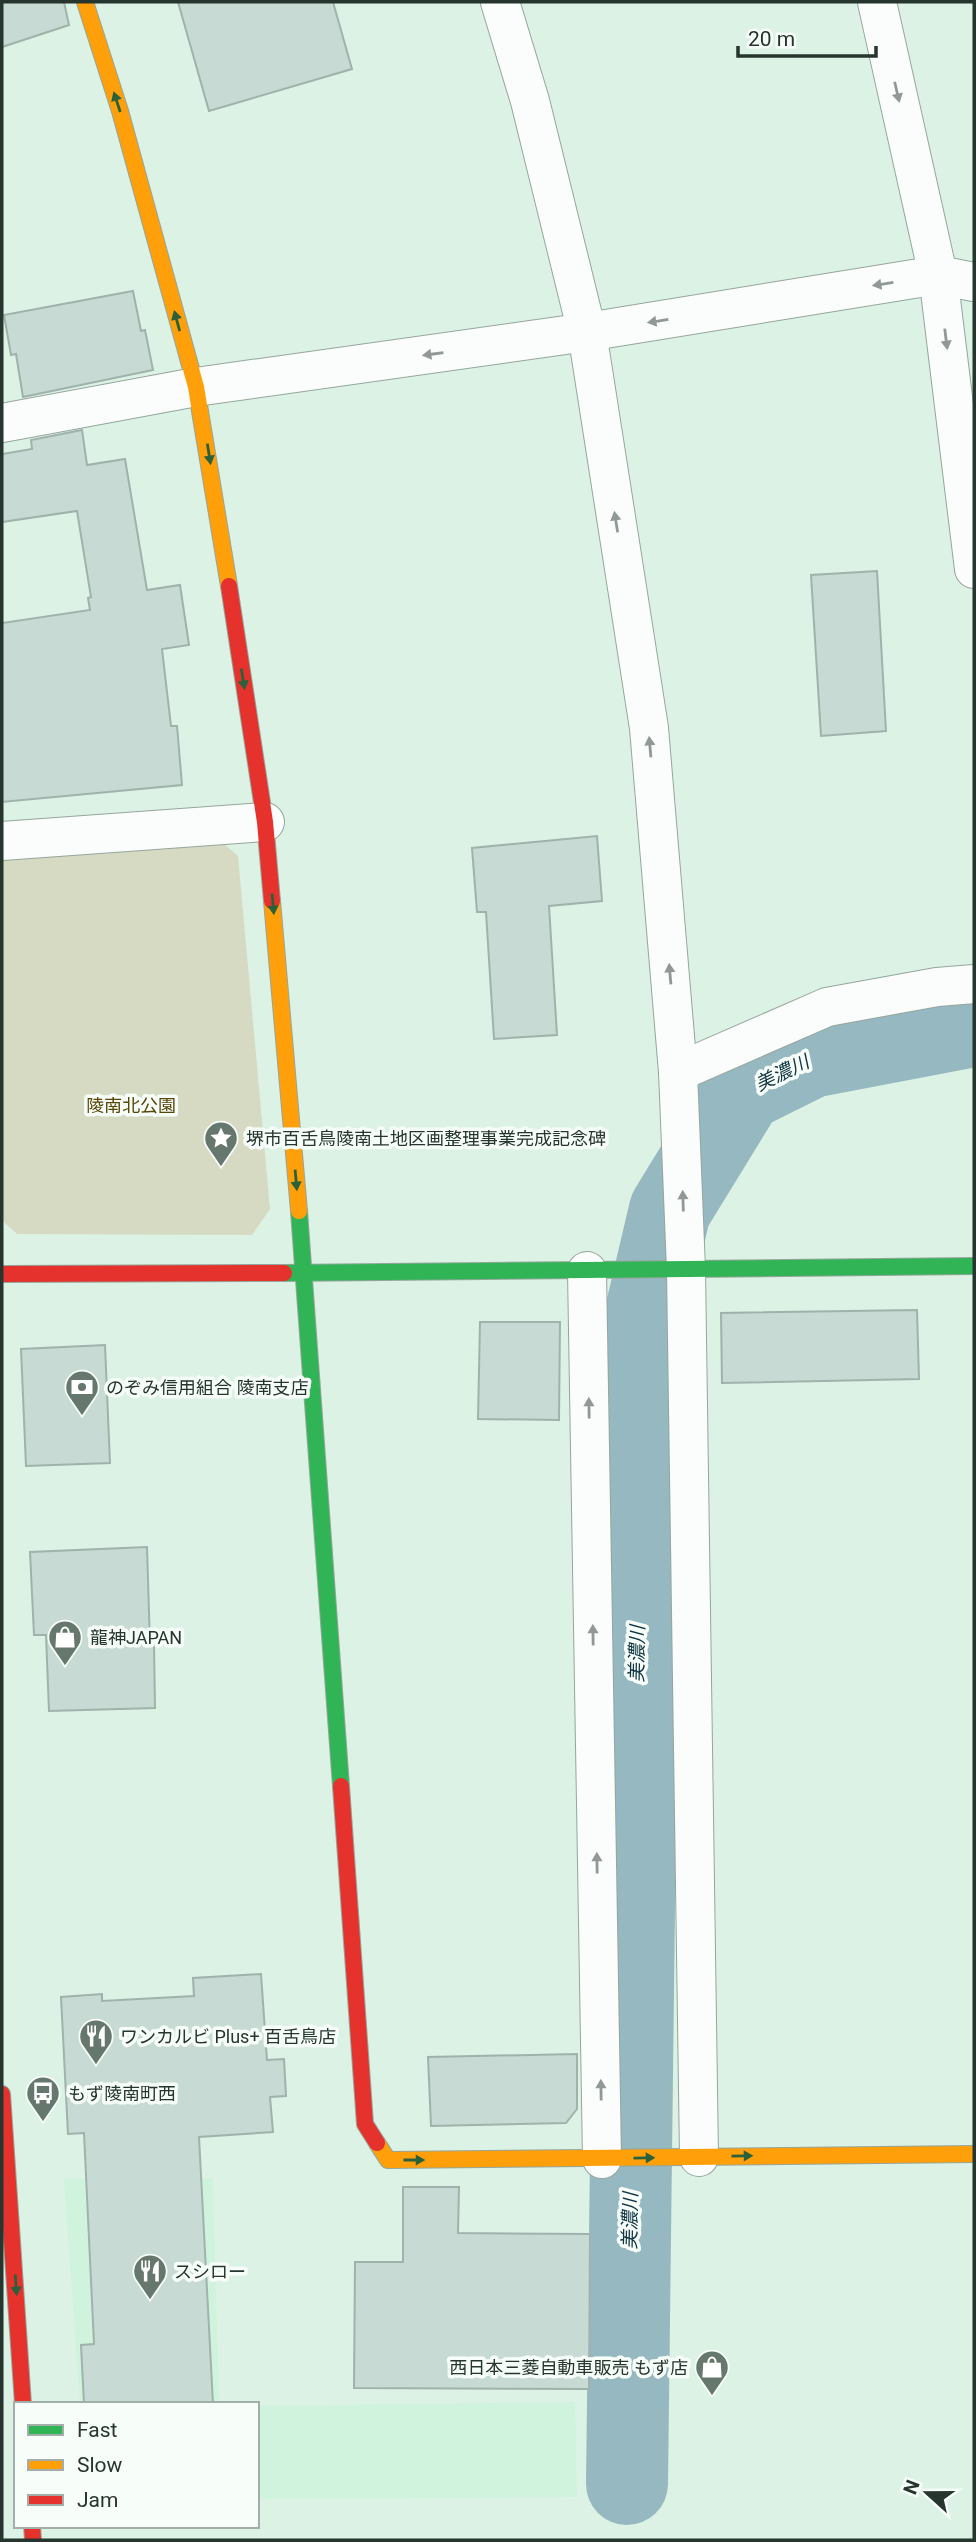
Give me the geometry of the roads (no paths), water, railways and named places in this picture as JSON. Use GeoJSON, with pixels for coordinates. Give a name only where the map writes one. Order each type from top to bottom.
{"type":"FeatureCollection","features":[{"type":"Feature","properties":{"kind":"street"},"geometry":{"type":"LineString","coordinates":[[85,2],[120,111],[196,387],[205,430],[265,822],[303,1271],[365,2124],[388,2160],[974,2154]]}},
{"type":"Feature","properties":{"kind":"street"},"geometry":{"type":"LineString","coordinates":[[500,2],[530,101],[587,332],[649,727],[678,1072],[686,1269],[686,2157]]}},
{"type":"Feature","properties":{"kind":"street"},"geometry":{"type":"LineString","coordinates":[[877,2],[956,278],[974,569]]}},
{"type":"Feature","properties":{"kind":"street"},"geometry":{"type":"LineString","coordinates":[[2,423],[196,387],[956,278]]}},
{"type":"Feature","properties":{"kind":"street"},"geometry":{"type":"LineString","coordinates":[[2,841],[265,822]]}},
{"type":"Feature","properties":{"kind":"street"},"geometry":{"type":"LineString","coordinates":[[678,1072],[827,1007],[937,987],[974,985]]}},
{"type":"Feature","properties":{"kind":"street"},"geometry":{"type":"LineString","coordinates":[[2,1274],[974,1266]]}},
{"type":"Feature","properties":{"kind":"street"},"geometry":{"type":"LineString","coordinates":[[587,1271],[608,2158]]}},
{"type":"Feature","properties":{"kind":"street"},"geometry":{"type":"LineString","coordinates":[[2,2094],[23,2402]]}},
{"type":"Feature","properties":{"kind":"waterway","name":"美濃川"},"geometry":{"type":"LineString","coordinates":[[627,2484],[641,1333],[670,1210],[743,1091],[811,1057],[974,1026]]}},
{"type":"Feature","properties":{"kind":"place","name":"堺市百舌鳥陵南土地区画整理事業完成記念碑"},"geometry":{"type":"Point","coordinates":[221,1168]}},
{"type":"Feature","properties":{"kind":"place","name":"のぞみ信用組合 陵南支店"},"geometry":{"type":"Point","coordinates":[82,1417]}},
{"type":"Feature","properties":{"kind":"place","name":"龍神JAPAN"},"geometry":{"type":"Point","coordinates":[65,1667]}},
{"type":"Feature","properties":{"kind":"place","name":"ワンカルビ Plus+ 百舌鳥店"},"geometry":{"type":"Point","coordinates":[96,2066]}},
{"type":"Feature","properties":{"kind":"place","name":"もず陵南町西"},"geometry":{"type":"Point","coordinates":[43,2123]}},
{"type":"Feature","properties":{"kind":"place","name":"スシロー"},"geometry":{"type":"Point","coordinates":[150,2301]}},
{"type":"Feature","properties":{"kind":"place","name":"西日本三菱自動車販売 もず店"},"geometry":{"type":"Point","coordinates":[712,2397]}},
{"type":"Feature","properties":{"kind":"park label","name":"陵南北公園"},"geometry":{"type":"Point","coordinates":[131,1105]}}]}
